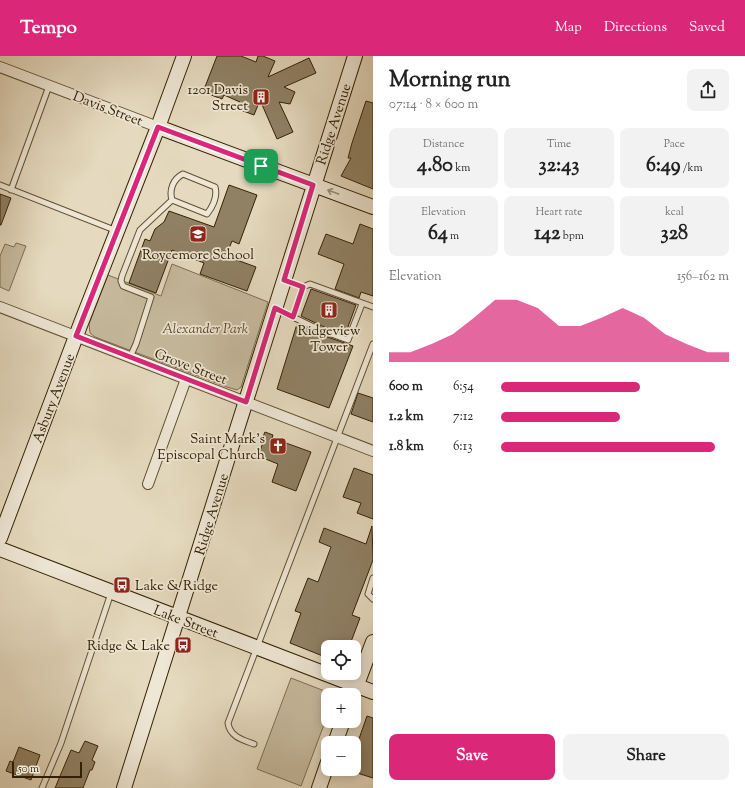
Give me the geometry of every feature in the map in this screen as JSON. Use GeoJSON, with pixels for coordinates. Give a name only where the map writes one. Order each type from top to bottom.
{"type":"FeatureCollection","features":[{"type":"Feature","properties":{"kind":"main road","name":"Asbury Avenue"},"geometry":{"type":"LineString","coordinates":[[0,538],[184,56]]}},
{"type":"Feature","properties":{"kind":"main road","name":"Ridge Avenue"},"geometry":{"type":"LineString","coordinates":[[124,788],[313,185],[355,56]]}},
{"type":"Feature","properties":{"kind":"main road","name":"Davis Street"},"geometry":{"type":"LineString","coordinates":[[158,127],[373,207]]}},
{"type":"Feature","properties":{"kind":"main road","name":"Lake Street"},"geometry":{"type":"LineString","coordinates":[[0,549],[256,648],[350,688]]}},
{"type":"Feature","properties":{"kind":"main road"},"geometry":{"type":"LineString","coordinates":[[356,688],[373,642]]}},
{"type":"Feature","properties":{"kind":"main road","name":"Lake Street"},"geometry":{"type":"LineString","coordinates":[[361,691],[373,692]]}},
{"type":"Feature","properties":{"kind":"main road"},"geometry":{"type":"LineString","coordinates":[[319,788],[323,776]]}},
{"type":"Feature","properties":{"kind":"street","name":"Davis Street"},"geometry":{"type":"LineString","coordinates":[[0,67],[158,127]]}},
{"type":"Feature","properties":{"kind":"street","name":"Grove Street"},"geometry":{"type":"LineString","coordinates":[[0,307],[373,451]]}},
{"type":"Feature","properties":{"kind":"street"},"geometry":{"type":"LineString","coordinates":[[148,484],[186,379]]}},
{"type":"Feature","properties":{"kind":"lane"},"geometry":{"type":"LineString","coordinates":[[11,190],[49,86]]}},
{"type":"Feature","properties":{"kind":"lane"},"geometry":{"type":"LineString","coordinates":[[182,174],[214,187],[216,191],[216,198],[207,214],[172,200],[170,194],[174,182],[177,177],[182,174]]}},
{"type":"Feature","properties":{"kind":"lane"},"geometry":{"type":"LineString","coordinates":[[0,186],[118,231]]}},
{"type":"Feature","properties":{"kind":"lane"},"geometry":{"type":"LineString","coordinates":[[130,357],[136,344],[151,298],[123,286],[121,282],[122,276],[140,230],[172,200]]}},
{"type":"Feature","properties":{"kind":"lane"},"geometry":{"type":"LineString","coordinates":[[284,280],[303,287],[310,284],[373,307]]}},
{"type":"Feature","properties":{"kind":"lane"},"geometry":{"type":"LineString","coordinates":[[293,317],[303,287]]}},
{"type":"Feature","properties":{"kind":"lane"},"geometry":{"type":"LineString","coordinates":[[275,308],[320,330],[348,340],[362,304]]}},
{"type":"Feature","properties":{"kind":"lane"},"geometry":{"type":"LineString","coordinates":[[254,744],[236,737],[229,727],[228,722],[373,344]]}},
{"type":"Feature","properties":{"kind":"lane"},"geometry":{"type":"LineString","coordinates":[[373,578],[368,594],[373,599]]}},
{"type":"Feature","properties":{"kind":"lane"},"geometry":{"type":"LineString","coordinates":[[42,788],[61,743],[112,592]]}},
{"type":"Feature","properties":{"kind":"green space"},"geometry":{"type":"Polygon","coordinates":[[[16,243],[26,246],[9,291],[0,287],[0,256],[5,244],[14,247],[16,243]]]}},
{"type":"Feature","properties":{"kind":"green space","name":"Alexander Park"},"geometry":{"type":"Polygon","coordinates":[[[172,264],[268,302],[241,387],[237,390],[95,337],[90,333],[89,324],[108,275],[161,296],[172,264]]]}},
{"type":"Feature","properties":{"kind":"green space"},"geometry":{"type":"Polygon","coordinates":[[[291,678],[321,690],[321,728],[323,728],[301,786],[257,769],[291,678]]]}},
{"type":"Feature","properties":{"kind":"building","name":"1201 Davis Street"},"geometry":{"type":"Polygon","coordinates":[[[217,56],[241,56],[256,62],[258,56],[263,56],[275,61],[268,77],[309,58],[316,73],[284,87],[295,92],[290,104],[279,102],[293,132],[277,139],[260,100],[254,115],[238,109],[240,102],[224,95],[222,99],[203,92],[217,56]]]}},
{"type":"Feature","properties":{"kind":"building"},"geometry":{"type":"Polygon","coordinates":[[[366,101],[373,103],[373,189],[341,176],[351,158],[348,158],[366,101]]]}},
{"type":"Feature","properties":{"kind":"building","name":"Roycemore School"},"geometry":{"type":"Polygon","coordinates":[[[229,185],[257,195],[239,244],[232,241],[226,256],[256,267],[247,291],[200,274],[204,263],[172,250],[156,293],[129,283],[145,239],[150,241],[155,229],[164,222],[169,211],[214,227],[229,185]]]}},
{"type":"Feature","properties":{"kind":"building"},"geometry":{"type":"Polygon","coordinates":[[[0,194],[11,198],[1,225],[0,225],[0,194]]]}},
{"type":"Feature","properties":{"kind":"building"},"geometry":{"type":"Polygon","coordinates":[[[360,224],[373,229],[373,296],[361,292],[359,298],[335,289],[344,264],[318,254],[326,234],[353,244],[360,224]]]}},
{"type":"Feature","properties":{"kind":"building","name":"Ridgeview Tower"},"geometry":{"type":"Polygon","coordinates":[[[311,289],[356,305],[345,335],[301,316],[311,289]]]}},
{"type":"Feature","properties":{"kind":"building"},"geometry":{"type":"Polygon","coordinates":[[[297,324],[319,334],[353,346],[329,408],[277,389],[297,324]]]}},
{"type":"Feature","properties":{"kind":"building"},"geometry":{"type":"Polygon","coordinates":[[[358,393],[373,398],[373,422],[351,414],[358,393]]]}},
{"type":"Feature","properties":{"kind":"building","name":"Saint Mark's Episcopal Church"},"geometry":{"type":"Polygon","coordinates":[[[265,432],[273,435],[272,438],[311,452],[296,491],[272,482],[278,464],[258,456],[264,440],[262,439],[265,432]]]}},
{"type":"Feature","properties":{"kind":"building"},"geometry":{"type":"Polygon","coordinates":[[[354,468],[373,475],[373,519],[357,513],[361,503],[343,497],[354,468]]]}},
{"type":"Feature","properties":{"kind":"building"},"geometry":{"type":"Polygon","coordinates":[[[372,526],[373,560],[352,615],[360,618],[352,640],[321,640],[321,655],[290,643],[301,613],[295,611],[308,578],[318,582],[331,547],[319,542],[324,528],[366,544],[372,526]]]}},
{"type":"Feature","properties":{"kind":"building"},"geometry":{"type":"Polygon","coordinates":[[[367,716],[373,718],[373,778],[361,774],[360,736],[367,716]]]}},
{"type":"Feature","properties":{"kind":"building"},"geometry":{"type":"Polygon","coordinates":[[[85,741],[98,746],[92,760],[95,762],[83,788],[55,788],[71,750],[79,753],[85,741]]]}},
{"type":"Feature","properties":{"kind":"building"},"geometry":{"type":"Polygon","coordinates":[[[19,747],[40,755],[31,780],[6,771],[10,761],[13,762],[19,747]]]}},
{"type":"Feature","properties":{"kind":"place","name":"1201 Davis Street"},"geometry":{"type":"Point","coordinates":[261,97]}},
{"type":"Feature","properties":{"kind":"place","name":"Roycemore School"},"geometry":{"type":"Point","coordinates":[198,234]}},
{"type":"Feature","properties":{"kind":"place","name":"Ridgeview Tower"},"geometry":{"type":"Point","coordinates":[329,310]}},
{"type":"Feature","properties":{"kind":"place","name":"Saint Mark's Episcopal Church"},"geometry":{"type":"Point","coordinates":[278,446]}},
{"type":"Feature","properties":{"kind":"place","name":"Lake & Ridge"},"geometry":{"type":"Point","coordinates":[122,585]}},
{"type":"Feature","properties":{"kind":"place","name":"Ridge & Lake"},"geometry":{"type":"Point","coordinates":[183,645]}},
{"type":"Feature","properties":{"kind":"route"},"geometry":{"type":"LineString","coordinates":[[158,127],[261,166],[313,185],[284,280],[303,287],[293,317],[275,308],[246,402],[76,336],[158,127]]}}]}
